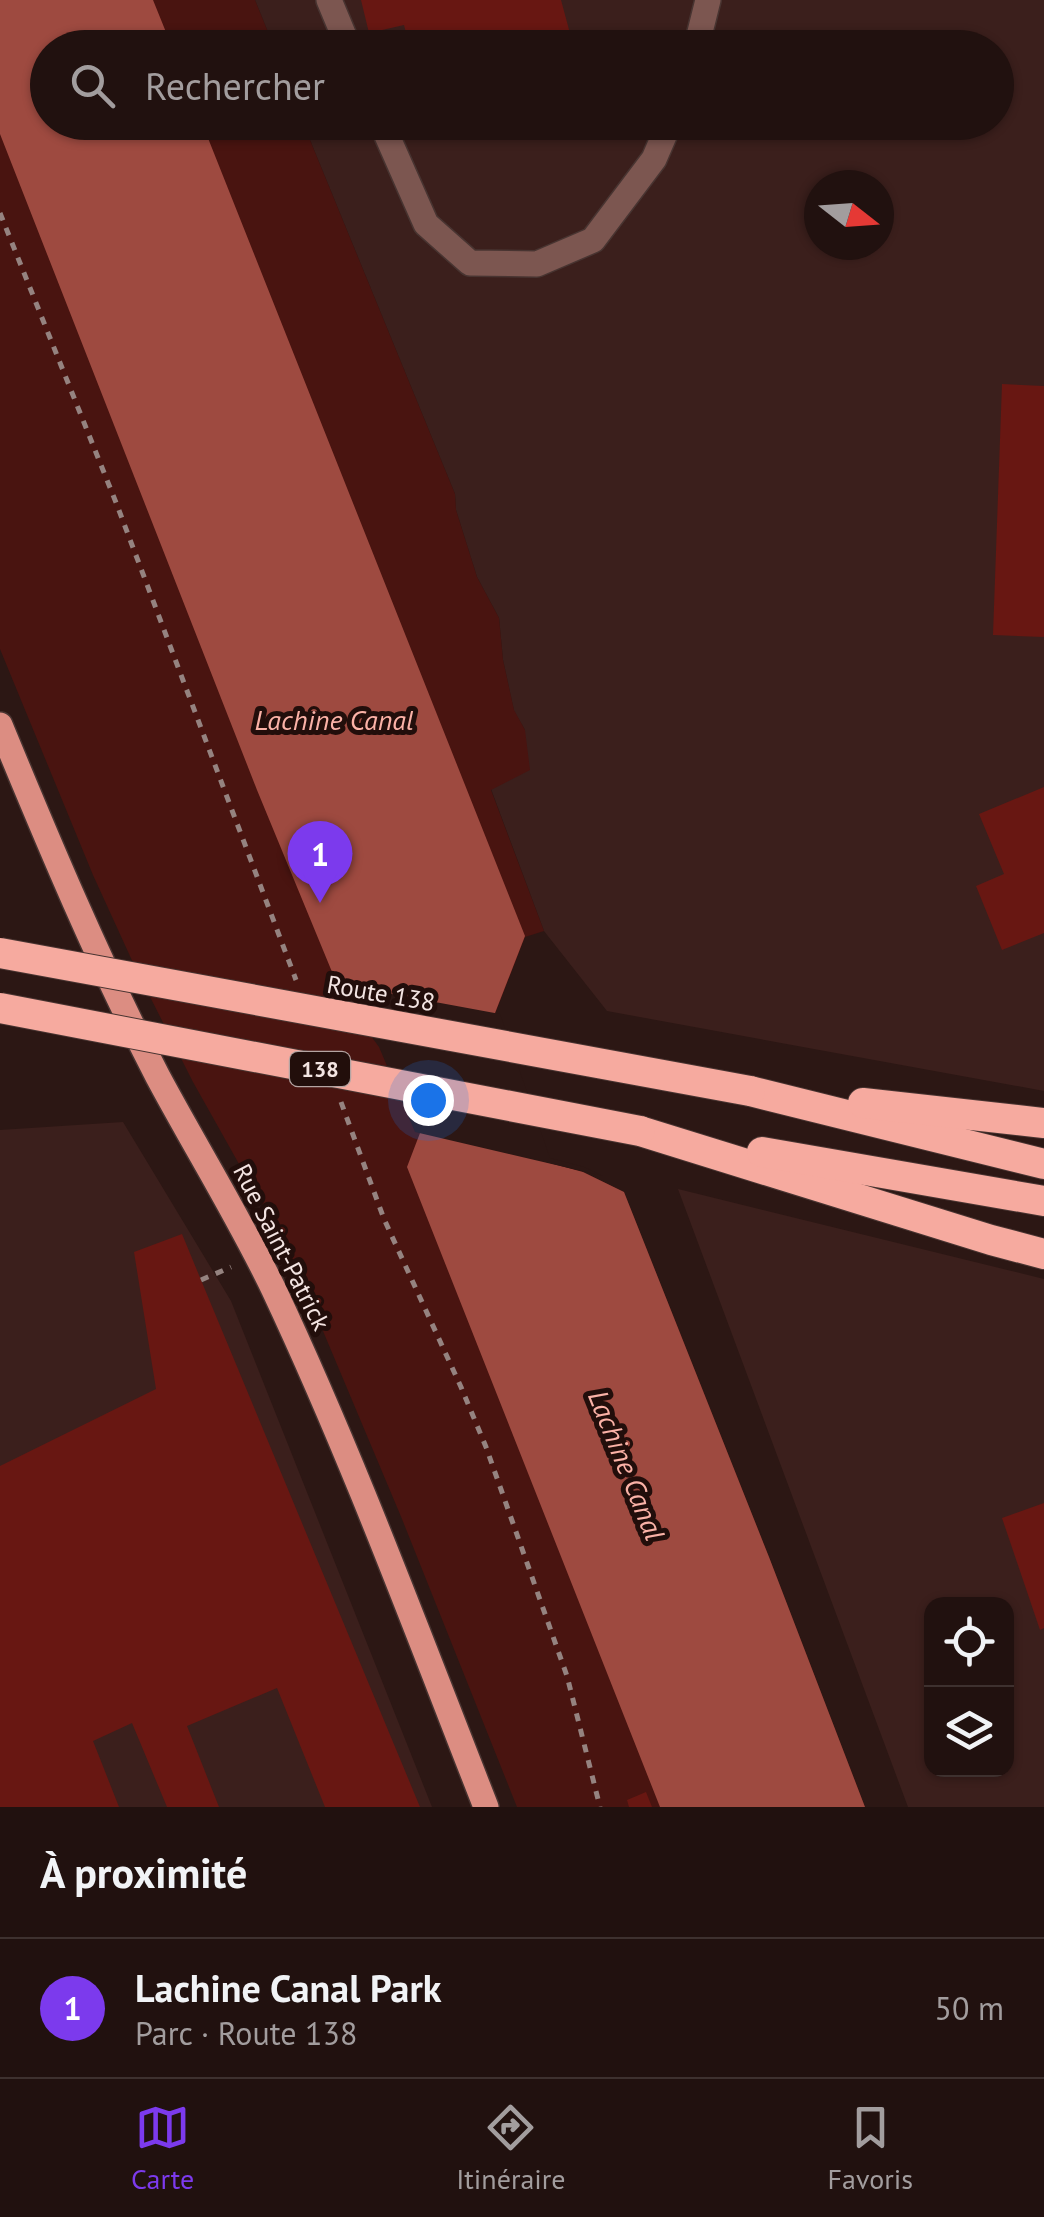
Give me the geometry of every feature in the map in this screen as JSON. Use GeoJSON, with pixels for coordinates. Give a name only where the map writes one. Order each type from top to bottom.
{"type":"FeatureCollection","features":[{"type":"Feature","properties":{"kind":"highway","name":"Route 138"},"geometry":{"type":"LineString","coordinates":[[0,954],[750,1091]]}},
{"type":"Feature","properties":{"kind":"highway","name":"138"},"geometry":{"type":"LineString","coordinates":[[0,1008],[640,1131],[1044,1254]]}},
{"type":"Feature","properties":{"kind":"highway"},"geometry":{"type":"LineString","coordinates":[[750,1091],[1044,1123]]}},
{"type":"Feature","properties":{"kind":"highway","name":"138"},"geometry":{"type":"LineString","coordinates":[[750,1091],[1044,1164]]}},
{"type":"Feature","properties":{"kind":"highway"},"geometry":{"type":"LineString","coordinates":[[640,1131],[1044,1201]]}},
{"type":"Feature","properties":{"kind":"main road","name":"Rue Saint-Patrick"},"geometry":{"type":"LineString","coordinates":[[0,726],[104,968],[159,1078],[253,1248],[292,1330],[486,1807]]}},
{"type":"Feature","properties":{"kind":"lane"},"geometry":{"type":"LineString","coordinates":[[329,0],[342,30]]}},
{"type":"Feature","properties":{"kind":"lane"},"geometry":{"type":"LineString","coordinates":[[700,30],[708,0]]}},
{"type":"Feature","properties":{"kind":"lane"},"geometry":{"type":"LineString","coordinates":[[389,140],[426,224],[470,264],[537,264],[593,240],[654,159],[662,140]]}},
{"type":"Feature","properties":{"kind":"path"},"geometry":{"type":"LineString","coordinates":[[202,1280],[230,1268]]}},
{"type":"Feature","properties":{"kind":"shaded area"},"geometry":{"type":"Polygon","coordinates":[[[0,0],[255,0],[267,30],[30,30],[30,140],[310,140],[455,494],[456,510],[477,577],[499,618],[514,710],[525,730],[530,770],[491,790],[544,931],[525,937],[495,1014],[546,1162],[583,1172],[624,1192],[865,1807],[517,1807],[294,1262],[193,1082],[135,967],[0,649],[0,0]]]}},
{"type":"Feature","properties":{"kind":"shaded area"},"geometry":{"type":"Polygon","coordinates":[[[255,0],[1044,0],[1044,1091],[607,1011],[544,931],[491,789],[525,730],[514,711],[499,618],[477,577],[456,510],[455,494],[310,140],[1014,140],[1014,30],[267,30],[255,0]]]}},
{"type":"Feature","properties":{"kind":"shaded area"},"geometry":{"type":"Polygon","coordinates":[[[123,1122],[231,1301],[432,1807],[0,1807],[0,1130],[123,1122]]]}},
{"type":"Feature","properties":{"kind":"shaded area"},"geometry":{"type":"Polygon","coordinates":[[[678,1189],[1044,1279],[1044,1807],[908,1807],[678,1189]]]}},
{"type":"Feature","properties":{"kind":"water","name":"Lachine Canal"},"geometry":{"type":"Polygon","coordinates":[[[0,0],[153,0],[165,30],[30,30],[30,140],[209,140],[525,936],[495,1013],[546,1162],[583,1172],[624,1192],[865,1807],[660,1807],[407,1167],[420,1133],[384,1045],[337,984],[0,134],[0,0]]]}},
{"type":"Feature","properties":{"kind":"pier"},"geometry":{"type":"Polygon","coordinates":[[[332,983],[500,1014],[550,1158],[603,1176],[415,1132],[379,1047],[332,983]]]}},
{"type":"Feature","properties":{"kind":"building"},"geometry":{"type":"Polygon","coordinates":[[[361,0],[561,0],[569,30],[405,30],[404,25],[368,30],[361,0]]]}},
{"type":"Feature","properties":{"kind":"building"},"geometry":{"type":"Polygon","coordinates":[[[1002,384],[1044,386],[1044,637],[993,635],[1002,384]]]}},
{"type":"Feature","properties":{"kind":"building"},"geometry":{"type":"Polygon","coordinates":[[[1044,787],[1044,933],[1002,950],[976,886],[1004,874],[979,814],[1044,787]]]}},
{"type":"Feature","properties":{"kind":"building"},"geometry":{"type":"Polygon","coordinates":[[[182,1234],[420,1807],[325,1807],[277,1688],[187,1726],[219,1807],[167,1807],[132,1723],[93,1741],[119,1807],[0,1807],[0,1466],[156,1389],[134,1252],[182,1234]]]}},
{"type":"Feature","properties":{"kind":"building"},"geometry":{"type":"Polygon","coordinates":[[[1044,1503],[1044,1628],[1040,1630],[1002,1518],[1044,1503]]]}},
{"type":"Feature","properties":{"kind":"building"},"geometry":{"type":"Polygon","coordinates":[[[646,1792],[652,1807],[629,1807],[627,1800],[646,1792]]]}},
{"type":"Feature","properties":{"kind":"place","name":"Lachine Canal Park"},"geometry":{"type":"Point","coordinates":[320,903]}}]}
